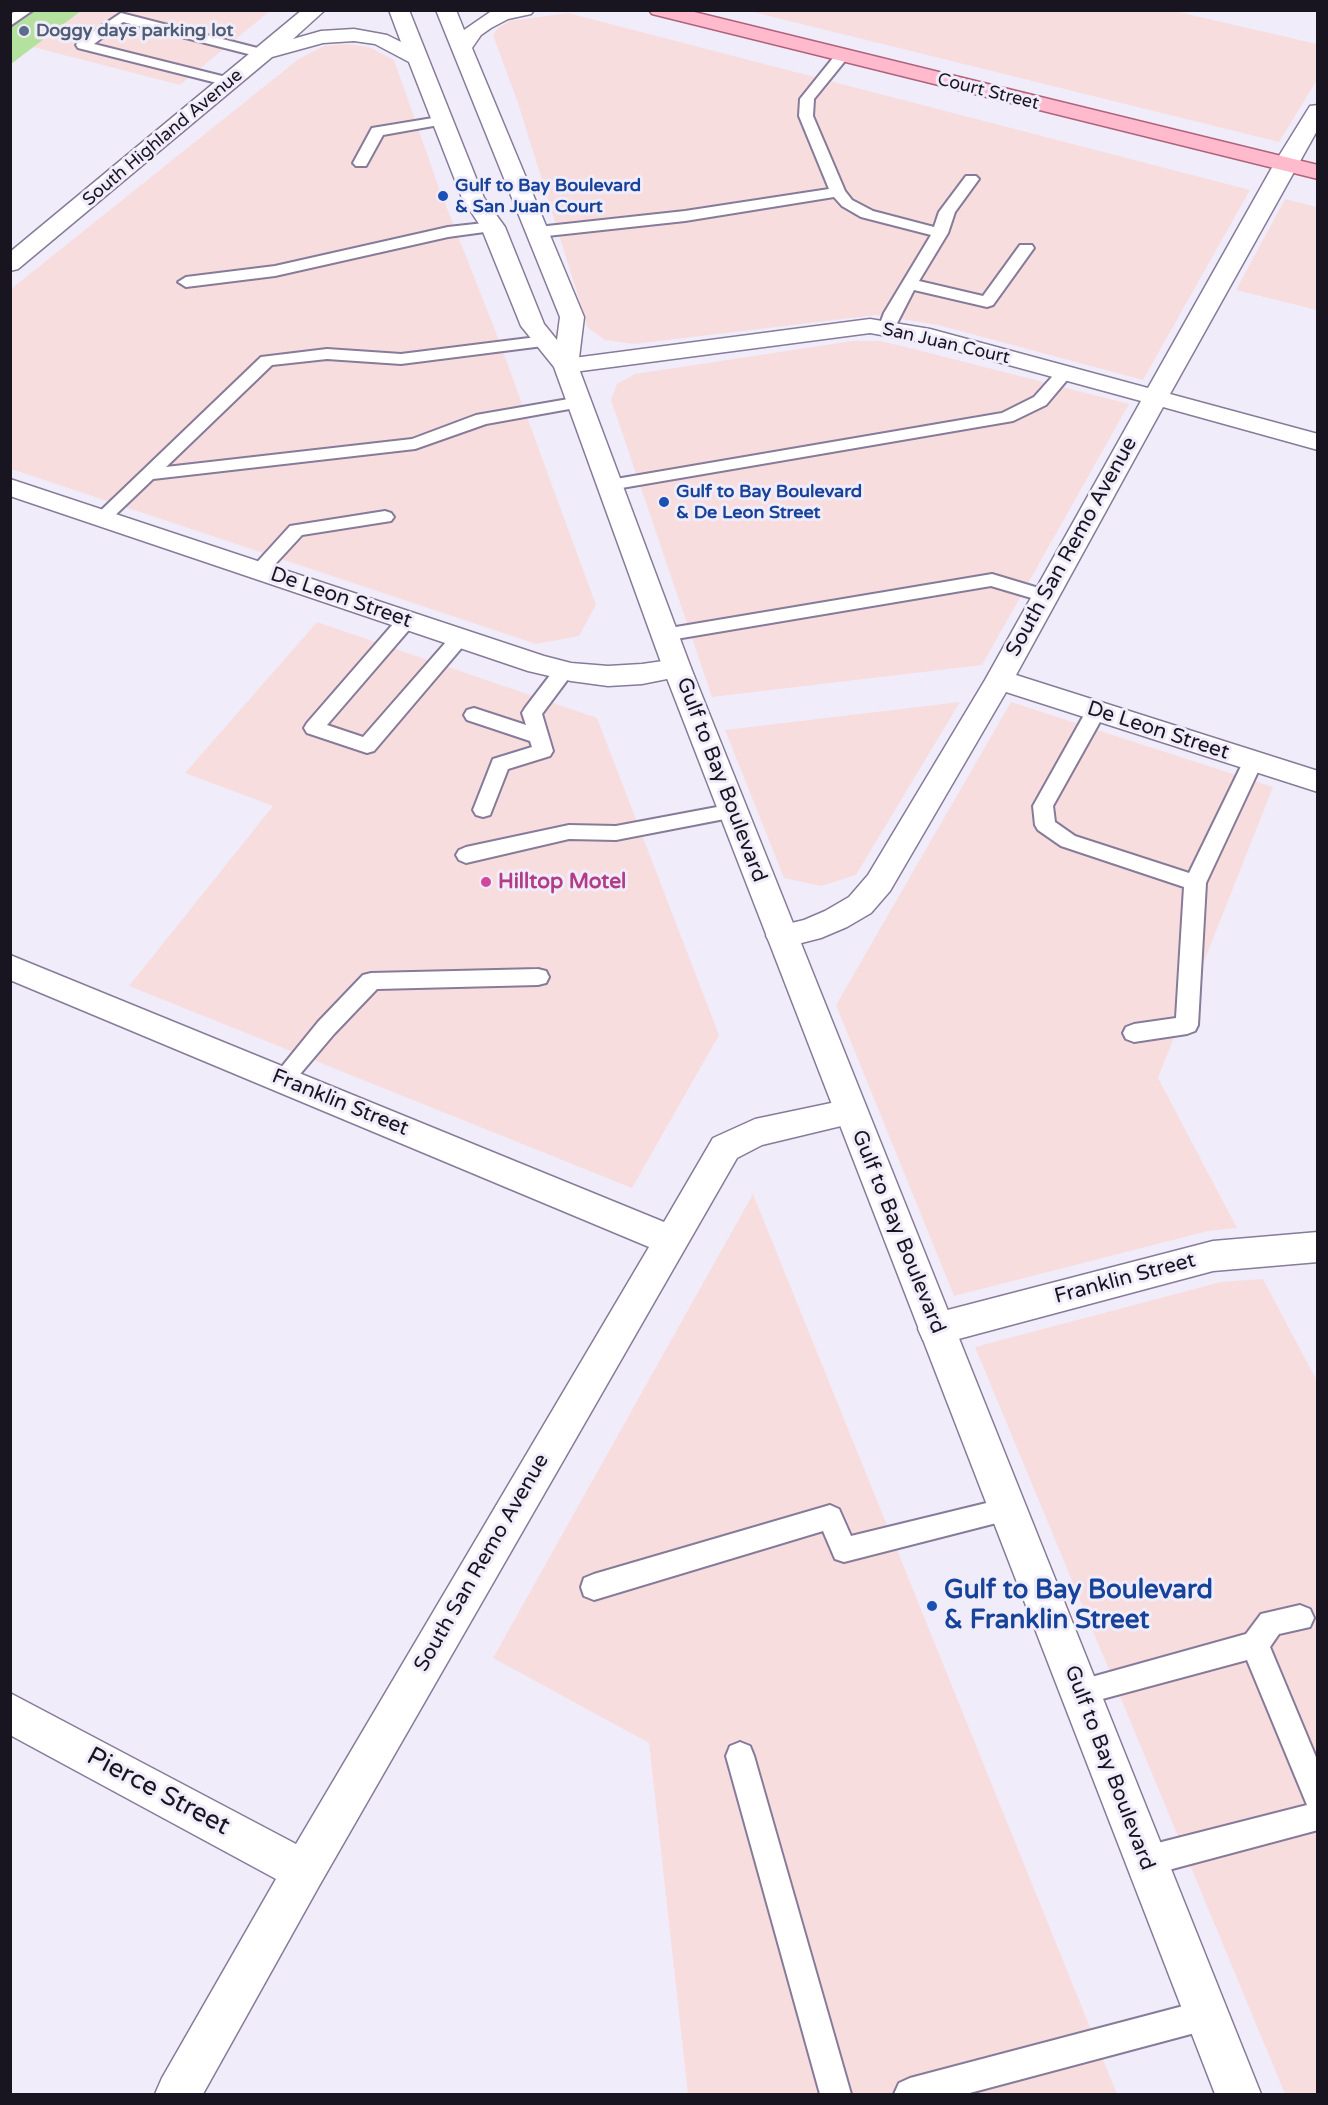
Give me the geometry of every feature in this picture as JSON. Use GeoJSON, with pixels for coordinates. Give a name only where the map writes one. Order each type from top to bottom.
{"type":"FeatureCollection","features":[{"type":"Feature","properties":{"kind":"main road","name":"Court Street"},"geometry":{"type":"LineString","coordinates":[[666,11],[1317,172]]}},
{"type":"Feature","properties":{"kind":"street","name":"South Highland Avenue"},"geometry":{"type":"LineString","coordinates":[[10,264],[315,10]]}},
{"type":"Feature","properties":{"kind":"street","name":"Gulf to Bay Boulevard"},"geometry":{"type":"LineString","coordinates":[[399,10],[417,58],[445,120],[473,198],[493,227],[533,326],[566,366],[664,635],[1238,2094]]}},
{"type":"Feature","properties":{"kind":"street","name":"Gulf to Bay Boulevard"},"geometry":{"type":"LineString","coordinates":[[446,10],[572,317],[566,366]]}},
{"type":"Feature","properties":{"kind":"street"},"geometry":{"type":"LineString","coordinates":[[461,48],[474,31],[484,24],[502,14],[524,10]]}},
{"type":"Feature","properties":{"kind":"street"},"geometry":{"type":"LineString","coordinates":[[264,54],[321,37],[354,35],[380,39],[417,58]]}},
{"type":"Feature","properties":{"kind":"street","name":"South San Remo Avenue"},"geometry":{"type":"LineString","coordinates":[[782,936],[810,930],[836,919],[860,905],[879,884],[999,680],[1285,164],[1317,111]]}},
{"type":"Feature","properties":{"kind":"street","name":"San Juan Court"},"geometry":{"type":"LineString","coordinates":[[566,366],[870,327],[930,336],[1317,442]]}},
{"type":"Feature","properties":{"kind":"street","name":"De Leon Street"},"geometry":{"type":"LineString","coordinates":[[10,487],[564,671],[608,676],[642,674],[677,668]]}},
{"type":"Feature","properties":{"kind":"street","name":"De Leon Street"},"geometry":{"type":"LineString","coordinates":[[999,680],[1317,782]]}},
{"type":"Feature","properties":{"kind":"street","name":"Franklin Street"},"geometry":{"type":"LineString","coordinates":[[10,967],[670,1240]]}},
{"type":"Feature","properties":{"kind":"street","name":"South San Remo Avenue"},"geometry":{"type":"LineString","coordinates":[[178,2094],[304,1870],[725,1148],[755,1133],[850,1112]]}},
{"type":"Feature","properties":{"kind":"street","name":"Franklin Street"},"geometry":{"type":"LineString","coordinates":[[936,1329],[1213,1257],[1317,1247]]}},
{"type":"Feature","properties":{"kind":"street","name":"Pierce Street"},"geometry":{"type":"LineString","coordinates":[[10,1713],[304,1870]]}},
{"type":"Feature","properties":{"kind":"lane"},"geometry":{"type":"LineString","coordinates":[[229,82],[83,45],[121,17],[264,54]]}},
{"type":"Feature","properties":{"kind":"lane"},"geometry":{"type":"LineString","coordinates":[[842,56],[807,99],[806,116],[838,192],[847,203],[867,214],[940,233]]}},
{"type":"Feature","properties":{"kind":"lane"},"geometry":{"type":"LineString","coordinates":[[361,163],[377,131],[445,120]]}},
{"type":"Feature","properties":{"kind":"lane"},"geometry":{"type":"LineString","coordinates":[[886,329],[892,313],[940,233],[947,212],[972,179]]}},
{"type":"Feature","properties":{"kind":"lane"},"geometry":{"type":"LineString","coordinates":[[538,232],[685,216],[838,192]]}},
{"type":"Feature","properties":{"kind":"lane"},"geometry":{"type":"LineString","coordinates":[[186,282],[275,271],[448,232],[493,227]]}},
{"type":"Feature","properties":{"kind":"lane"},"geometry":{"type":"LineString","coordinates":[[909,284],[987,302],[1026,248]]}},
{"type":"Feature","properties":{"kind":"lane"},"geometry":{"type":"LineString","coordinates":[[102,518],[267,361],[327,354],[401,359],[545,341]]}},
{"type":"Feature","properties":{"kind":"lane"},"geometry":{"type":"LineString","coordinates":[[609,485],[1007,417],[1040,401],[1065,373]]}},
{"type":"Feature","properties":{"kind":"lane"},"geometry":{"type":"LineString","coordinates":[[150,474],[415,444],[482,418],[580,402]]}},
{"type":"Feature","properties":{"kind":"lane"},"geometry":{"type":"LineString","coordinates":[[259,570],[296,530],[385,517]]}},
{"type":"Feature","properties":{"kind":"lane"},"geometry":{"type":"LineString","coordinates":[[664,635],[992,580],[1045,596]]}},
{"type":"Feature","properties":{"kind":"lane"},"geometry":{"type":"LineString","coordinates":[[406,620],[314,728],[367,746],[460,638]]}},
{"type":"Feature","properties":{"kind":"lane"},"geometry":{"type":"LineString","coordinates":[[483,810],[500,764],[543,751],[532,713],[564,671]]}},
{"type":"Feature","properties":{"kind":"lane"},"geometry":{"type":"LineString","coordinates":[[1096,711],[1043,806],[1045,825],[1068,841],[1195,883]]}},
{"type":"Feature","properties":{"kind":"lane"},"geometry":{"type":"LineString","coordinates":[[474,715],[539,737]]}},
{"type":"Feature","properties":{"kind":"lane"},"geometry":{"type":"LineString","coordinates":[[1134,1033],[1187,1025],[1195,883],[1253,761]]}},
{"type":"Feature","properties":{"kind":"lane"},"geometry":{"type":"LineString","coordinates":[[466,855],[569,832],[616,832],[733,811]]}},
{"type":"Feature","properties":{"kind":"lane"},"geometry":{"type":"LineString","coordinates":[[282,1080],[326,1028],[371,981],[538,977]]}},
{"type":"Feature","properties":{"kind":"lane"},"geometry":{"type":"LineString","coordinates":[[594,1587],[830,1517],[844,1550],[1007,1510]]}},
{"type":"Feature","properties":{"kind":"lane"},"geometry":{"type":"LineString","coordinates":[[1080,1692],[1256,1645],[1271,1623],[1300,1618]]}},
{"type":"Feature","properties":{"kind":"lane"},"geometry":{"type":"LineString","coordinates":[[1256,1645],[1317,1797]]}},
{"type":"Feature","properties":{"kind":"lane"},"geometry":{"type":"LineString","coordinates":[[740,1756],[836,2094]]}},
{"type":"Feature","properties":{"kind":"lane"},"geometry":{"type":"LineString","coordinates":[[1146,1861],[1317,1816]]}},
{"type":"Feature","properties":{"kind":"lane"},"geometry":{"type":"LineString","coordinates":[[910,2094],[1206,2015]]}},
{"type":"Feature","properties":{"kind":"shaded area"},"geometry":{"type":"Polygon","coordinates":[[[81,11],[270,11],[180,85],[33,47],[81,11]]]}},
{"type":"Feature","properties":{"kind":"shaded area"},"geometry":{"type":"Polygon","coordinates":[[[749,11],[1174,11],[1317,44],[1317,80],[1279,142],[749,11]]]}},
{"type":"Feature","properties":{"kind":"shaded area"},"geometry":{"type":"Polygon","coordinates":[[[568,13],[1250,190],[1143,380],[938,325],[876,315],[634,344],[605,340],[588,328],[518,103],[493,35],[498,28],[510,21],[568,13]]]}},
{"type":"Feature","properties":{"kind":"shaded area"},"geometry":{"type":"Polygon","coordinates":[[[348,44],[369,47],[394,60],[439,188],[495,330],[596,605],[579,636],[536,644],[11,469],[11,289],[300,58],[324,46],[348,44]]]}},
{"type":"Feature","properties":{"kind":"shaded area"},"geometry":{"type":"Polygon","coordinates":[[[1285,199],[1317,207],[1317,310],[1236,290],[1285,199]]]}},
{"type":"Feature","properties":{"kind":"shaded area"},"geometry":{"type":"Polygon","coordinates":[[[852,341],[880,341],[1129,404],[982,665],[712,697],[611,400],[617,384],[635,374],[852,341]]]}},
{"type":"Feature","properties":{"kind":"shaded area"},"geometry":{"type":"Polygon","coordinates":[[[317,622],[597,718],[719,1035],[632,1188],[129,986],[273,806],[185,773],[317,622]]]}},
{"type":"Feature","properties":{"kind":"shaded area"},"geometry":{"type":"Polygon","coordinates":[[[960,702],[856,875],[821,886],[784,878],[725,730],[960,702]]]}},
{"type":"Feature","properties":{"kind":"shaded area"},"geometry":{"type":"Polygon","coordinates":[[[1011,702],[1273,787],[1158,1078],[1237,1228],[1208,1231],[954,1296],[836,1005],[1011,702]]]}},
{"type":"Feature","properties":{"kind":"shaded area"},"geometry":{"type":"Polygon","coordinates":[[[753,1194],[1117,2094],[688,2094],[649,1743],[493,1658],[753,1194]]]}},
{"type":"Feature","properties":{"kind":"shaded area"},"geometry":{"type":"Polygon","coordinates":[[[1263,1279],[1317,1381],[1317,2094],[1285,2094],[975,1347],[1221,1282],[1263,1279]]]}},
{"type":"Feature","properties":{"kind":"green space"},"geometry":{"type":"Polygon","coordinates":[[[11,11],[81,11],[11,64],[11,11]]]}},
{"type":"Feature","properties":{"kind":"place","name":"Doggy days parking lot"},"geometry":{"type":"Point","coordinates":[24,31]}},
{"type":"Feature","properties":{"kind":"place","name":"Gulf to Bay Boulevard & San Juan Court"},"geometry":{"type":"Point","coordinates":[443,196]}},
{"type":"Feature","properties":{"kind":"place","name":"Gulf to Bay Boulevard & De Leon Street"},"geometry":{"type":"Point","coordinates":[664,502]}},
{"type":"Feature","properties":{"kind":"place","name":"Hilltop Motel"},"geometry":{"type":"Point","coordinates":[486,882]}},
{"type":"Feature","properties":{"kind":"place","name":"Gulf to Bay Boulevard & Franklin Street"},"geometry":{"type":"Point","coordinates":[932,1606]}}]}
